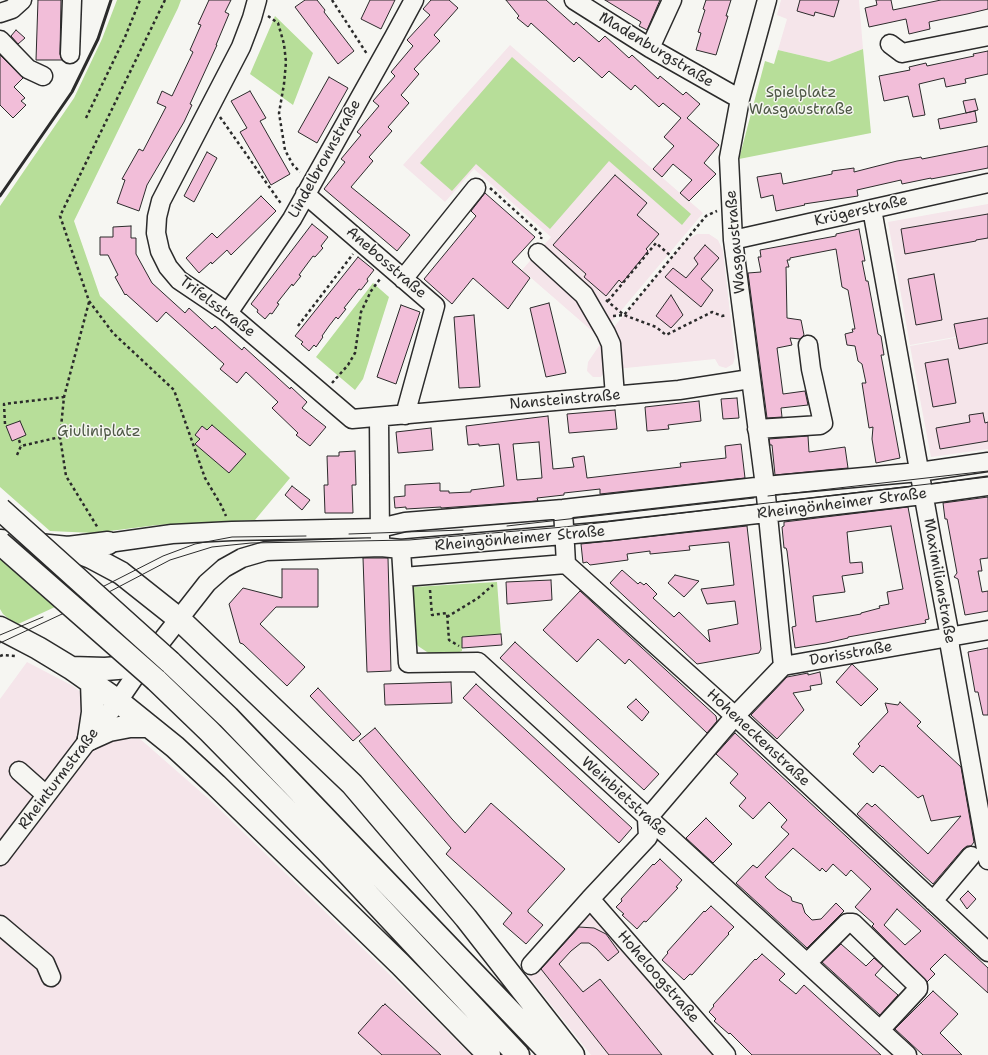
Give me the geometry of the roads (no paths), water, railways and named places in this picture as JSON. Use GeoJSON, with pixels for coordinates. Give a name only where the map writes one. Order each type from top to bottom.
{"type":"FeatureCollection","features":[{"type":"Feature","properties":{"kind":"main road"},"geometry":{"type":"LineString","coordinates":[[0,509],[170,662],[228,717],[552,1055]]}},
{"type":"Feature","properties":{"kind":"main road"},"geometry":{"type":"LineString","coordinates":[[68,548],[104,537]]}},
{"type":"Feature","properties":{"kind":"main road"},"geometry":{"type":"LineString","coordinates":[[1,543],[68,548],[91,557],[121,573],[180,619],[352,784],[466,918],[573,1055]]}},
{"type":"Feature","properties":{"kind":"main road"},"geometry":{"type":"LineString","coordinates":[[1,543],[149,673],[209,731],[320,844],[518,1055]]}},
{"type":"Feature","properties":{"kind":"main road"},"geometry":{"type":"LineString","coordinates":[[3,627],[92,682],[175,747],[294,860],[400,964],[489,1055]]}},
{"type":"Feature","properties":{"kind":"main road"},"geometry":{"type":"LineString","coordinates":[[71,668],[149,673]]}},
{"type":"Feature","properties":{"kind":"main road"},"geometry":{"type":"LineString","coordinates":[[89,739],[93,712],[92,682]]}},
{"type":"Feature","properties":{"kind":"main road"},"geometry":{"type":"LineString","coordinates":[[89,739],[109,730],[130,726],[149,726]]}},
{"type":"Feature","properties":{"kind":"street"},"geometry":{"type":"LineString","coordinates":[[0,13],[12,9],[22,0]]}},
{"type":"Feature","properties":{"kind":"street"},"geometry":{"type":"LineString","coordinates":[[70,54],[72,0]]}},
{"type":"Feature","properties":{"kind":"street","name":"Lindelbronnstraße"},"geometry":{"type":"LineString","coordinates":[[228,313],[292,219],[414,0]]}},
{"type":"Feature","properties":{"kind":"street","name":"Madenburgstraße"},"geometry":{"type":"LineString","coordinates":[[574,0],[650,48],[740,99]]}},
{"type":"Feature","properties":{"kind":"street"},"geometry":{"type":"LineString","coordinates":[[650,48],[672,0]]}},
{"type":"Feature","properties":{"kind":"street","name":"Wasgaustraße"},"geometry":{"type":"LineString","coordinates":[[767,0],[740,99],[729,158],[733,240],[765,486],[766,512],[783,666]]}},
{"type":"Feature","properties":{"kind":"street","name":"Trifelsstraße"},"geometry":{"type":"LineString","coordinates":[[256,5],[241,47],[161,201],[157,217],[156,233],[160,251],[168,267],[179,280],[228,313],[352,419],[379,418]]}},
{"type":"Feature","properties":{"kind":"street"},"geometry":{"type":"LineString","coordinates":[[890,44],[902,53],[988,36]]}},
{"type":"Feature","properties":{"kind":"street"},"geometry":{"type":"LineString","coordinates":[[0,40],[28,69],[43,76]]}},
{"type":"Feature","properties":{"kind":"street","name":"Krügerstraße"},"geometry":{"type":"LineString","coordinates":[[733,240],[988,183]]}},
{"type":"Feature","properties":{"kind":"street","name":"Anebosstraße"},"geometry":{"type":"LineString","coordinates":[[309,188],[362,243],[435,306],[405,415]]}},
{"type":"Feature","properties":{"kind":"street"},"geometry":{"type":"LineString","coordinates":[[397,273],[476,188]]}},
{"type":"Feature","properties":{"kind":"street","name":"Maximilianstraße"},"geometry":{"type":"LineString","coordinates":[[872,209],[950,637],[950,647],[983,855]]}},
{"type":"Feature","properties":{"kind":"street"},"geometry":{"type":"LineString","coordinates":[[538,253],[584,295],[597,317],[611,344],[615,396]]}},
{"type":"Feature","properties":{"kind":"street"},"geometry":{"type":"LineString","coordinates":[[757,429],[820,425],[823,423],[811,369],[808,345]]}},
{"type":"Feature","properties":{"kind":"street","name":"Nansteinstraße"},"geometry":{"type":"LineString","coordinates":[[379,418],[679,390],[750,379]]}},
{"type":"Feature","properties":{"kind":"street"},"geometry":{"type":"LineString","coordinates":[[379,418],[381,547]]}},
{"type":"Feature","properties":{"kind":"street","name":"Rheingönheimer Straße"},"geometry":{"type":"LineString","coordinates":[[104,537],[232,531],[380,528],[405,522],[563,509],[765,486],[919,472],[988,462]]}},
{"type":"Feature","properties":{"kind":"street","name":"Rheingönheimer Straße"},"geometry":{"type":"LineString","coordinates":[[118,701],[149,673],[180,619],[207,583],[224,568],[242,558],[266,551],[381,547],[401,549],[610,531],[923,495],[988,486]]}},
{"type":"Feature","properties":{"kind":"street"},"geometry":{"type":"LineString","coordinates":[[563,509],[566,564]]}},
{"type":"Feature","properties":{"kind":"street","name":"Weinbietstraße"},"geometry":{"type":"LineString","coordinates":[[401,549],[408,663],[478,662],[907,1055]]}},
{"type":"Feature","properties":{"kind":"street","name":"Rheingönheimer Straße"},"geometry":{"type":"LineString","coordinates":[[403,577],[566,564]]}},
{"type":"Feature","properties":{"kind":"street","name":"Hoheneckenstraße"},"geometry":{"type":"LineString","coordinates":[[566,564],[734,716],[988,952]]}},
{"type":"Feature","properties":{"kind":"street","name":"Dorisstraße"},"geometry":{"type":"LineString","coordinates":[[783,666],[988,630]]}},
{"type":"Feature","properties":{"kind":"street"},"geometry":{"type":"LineString","coordinates":[[531,965],[648,837],[648,819],[734,716],[783,666]]}},
{"type":"Feature","properties":{"kind":"street","name":"Rheinturmstraße"},"geometry":{"type":"LineString","coordinates":[[0,856],[118,701]]}},
{"type":"Feature","properties":{"kind":"street"},"geometry":{"type":"LineString","coordinates":[[19,771],[46,795]]}},
{"type":"Feature","properties":{"kind":"street"},"geometry":{"type":"LineString","coordinates":[[933,901],[983,855]]}},
{"type":"Feature","properties":{"kind":"street","name":"Hoheloogstraße"},"geometry":{"type":"LineString","coordinates":[[590,899],[726,1055]]}},
{"type":"Feature","properties":{"kind":"street"},"geometry":{"type":"LineString","coordinates":[[807,963],[847,923],[853,923],[918,986],[918,989],[880,1030]]}},
{"type":"Feature","properties":{"kind":"street"},"geometry":{"type":"LineString","coordinates":[[0,925],[46,963],[51,977]]}},
{"type":"Feature","properties":{"kind":"tram line"},"geometry":{"type":"LineString","coordinates":[[768,496],[988,471]]}},
{"type":"Feature","properties":{"kind":"tram line"},"geometry":{"type":"LineString","coordinates":[[0,643],[107,593],[170,560],[212,547],[251,543],[409,540],[564,527],[988,477]]}},
{"type":"Feature","properties":{"kind":"tram line"},"geometry":{"type":"LineString","coordinates":[[507,526],[754,498]]}},
{"type":"Feature","properties":{"kind":"tram line"},"geometry":{"type":"LineString","coordinates":[[349,534],[463,530]]}},
{"type":"Feature","properties":{"kind":"tram line"},"geometry":{"type":"LineString","coordinates":[[63,607],[163,556],[195,544],[232,537],[306,536]]}},
{"type":"Feature","properties":{"kind":"tram line"},"geometry":{"type":"LineString","coordinates":[[0,635],[43,617]]}},
{"type":"Feature","properties":{"kind":"railway"},"geometry":{"type":"LineString","coordinates":[[0,196],[72,92],[98,39],[111,0]]}},
{"type":"Feature","properties":{"kind":"park label","name":"Spielplatz Wasgaustraße"},"geometry":{"type":"Point","coordinates":[801,102]}},
{"type":"Feature","properties":{"kind":"park label","name":"Giuliniplatz"},"geometry":{"type":"Point","coordinates":[99,432]}}]}
